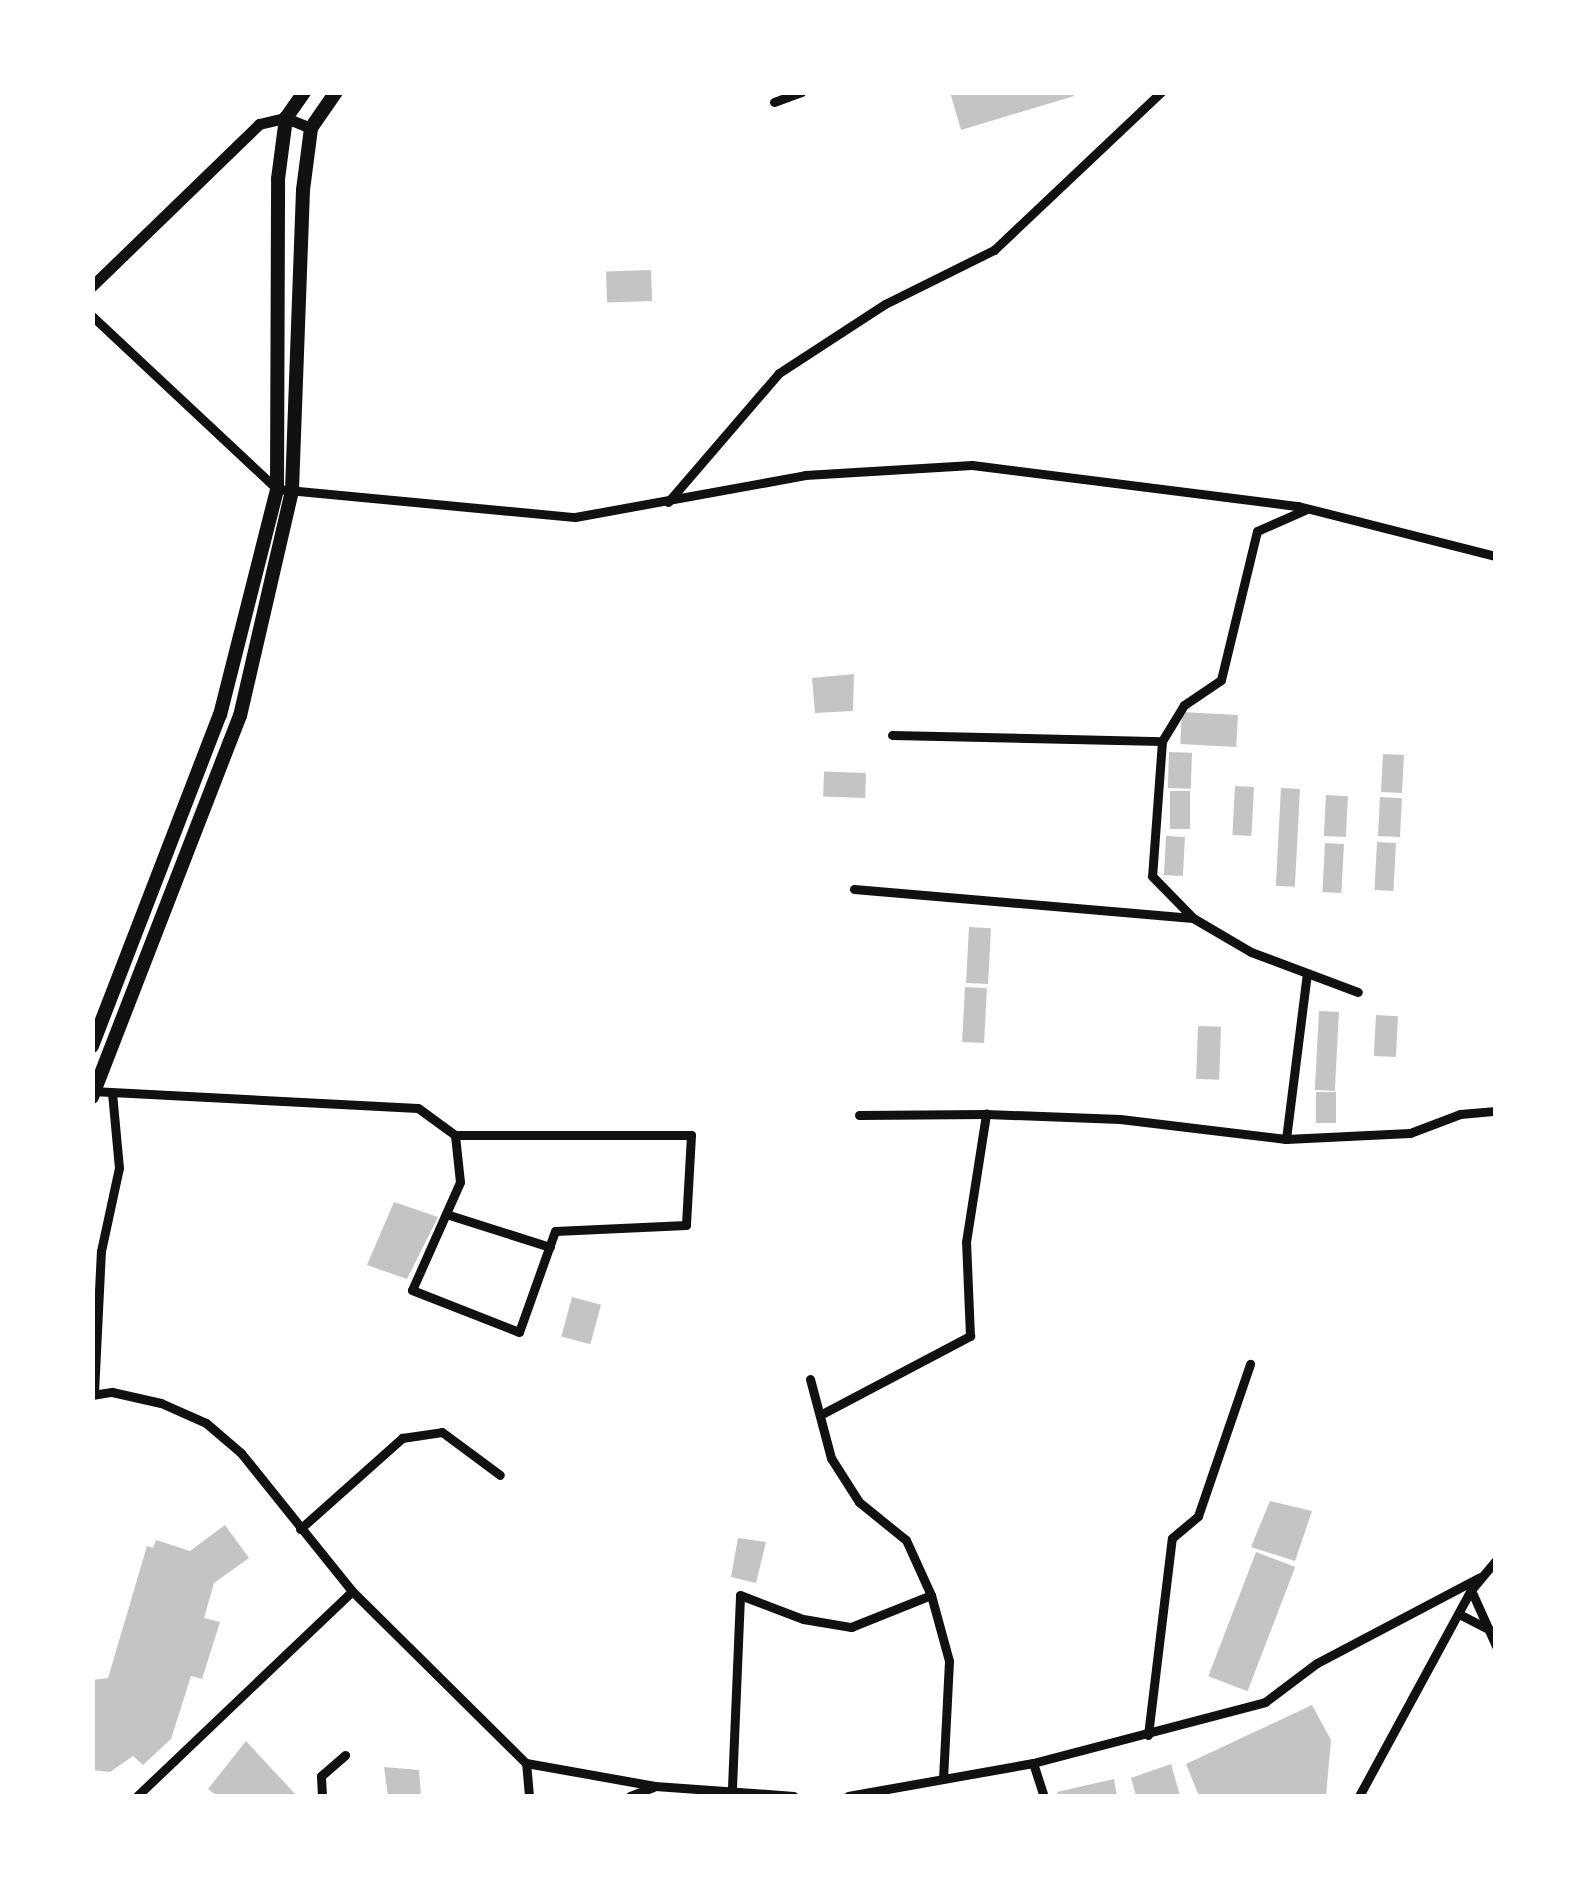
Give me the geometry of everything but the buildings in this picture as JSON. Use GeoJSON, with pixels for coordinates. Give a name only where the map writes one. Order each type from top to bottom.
{"type":"FeatureCollection","features":[{"type":"Feature","properties":{"kind":"main road"},"geometry":{"type":"LineString","coordinates":[[92,1046],[220,715],[285,490],[278,179],[286,118],[304,92]]}},
{"type":"Feature","properties":{"kind":"main road"},"geometry":{"type":"LineString","coordinates":[[93,1093],[240,716],[285,490],[302,190],[311,128],[336,92]]}},
{"type":"Feature","properties":{"kind":"street"},"geometry":{"type":"LineString","coordinates":[[774,102],[800,92]]}},
{"type":"Feature","properties":{"kind":"street"},"geometry":{"type":"LineString","coordinates":[[666,504],[779,373],[885,304],[994,250],[1161,92]]}},
{"type":"Feature","properties":{"kind":"street"},"geometry":{"type":"LineString","coordinates":[[92,286],[259,124],[286,118],[311,128]]}},
{"type":"Feature","properties":{"kind":"street"},"geometry":{"type":"LineString","coordinates":[[92,316],[285,490],[575,516],[666,504],[805,475],[972,465],[1308,508],[1496,556]]}},
{"type":"Feature","properties":{"kind":"street"},"geometry":{"type":"LineString","coordinates":[[1308,508],[1257,531],[1221,680],[1184,705],[1162,741],[1152,876],[1193,918],[1307,973],[1358,992]]}},
{"type":"Feature","properties":{"kind":"street"},"geometry":{"type":"LineString","coordinates":[[892,735],[1162,741]]}},
{"type":"Feature","properties":{"kind":"street"},"geometry":{"type":"LineString","coordinates":[[854,889],[1193,918]]}},
{"type":"Feature","properties":{"kind":"street"},"geometry":{"type":"LineString","coordinates":[[1286,1139],[1307,973]]}},
{"type":"Feature","properties":{"kind":"street"},"geometry":{"type":"LineString","coordinates":[[112,1092],[119,1168],[101,1251],[93,1394],[161,1403],[206,1423],[241,1453],[352,1590],[526,1763],[655,1786],[732,1788],[794,1796]]}},
{"type":"Feature","properties":{"kind":"street"},"geometry":{"type":"LineString","coordinates":[[93,1093],[418,1108],[455,1135],[692,1135],[686,1225],[556,1231],[519,1332],[412,1290],[460,1182],[455,1135]]}},
{"type":"Feature","properties":{"kind":"street"},"geometry":{"type":"LineString","coordinates":[[860,1115],[986,1114],[1120,1120],[1286,1139],[1410,1133],[1460,1114],[1496,1110]]}},
{"type":"Feature","properties":{"kind":"street"},"geometry":{"type":"LineString","coordinates":[[820,1416],[970,1336],[966,1242],[986,1114]]}},
{"type":"Feature","properties":{"kind":"street"},"geometry":{"type":"LineString","coordinates":[[446,1214],[550,1247]]}},
{"type":"Feature","properties":{"kind":"street"},"geometry":{"type":"LineString","coordinates":[[1148,1735],[1172,1538],[1198,1516],[1250,1364]]}},
{"type":"Feature","properties":{"kind":"street"},"geometry":{"type":"LineString","coordinates":[[810,1379],[831,1458],[859,1502],[906,1540],[931,1594],[949,1660],[943,1778]]}},
{"type":"Feature","properties":{"kind":"street"},"geometry":{"type":"LineString","coordinates":[[300,1529],[402,1438],[442,1432],[500,1475]]}},
{"type":"Feature","properties":{"kind":"street"},"geometry":{"type":"LineString","coordinates":[[1359,1796],[1480,1576],[1496,1560]]}},
{"type":"Feature","properties":{"kind":"street"},"geometry":{"type":"LineString","coordinates":[[848,1796],[1033,1762],[1265,1702],[1317,1663],[1480,1576]]}},
{"type":"Feature","properties":{"kind":"street"},"geometry":{"type":"LineString","coordinates":[[137,1796],[352,1590]]}},
{"type":"Feature","properties":{"kind":"street"},"geometry":{"type":"LineString","coordinates":[[1472,1590],[1496,1646]]}},
{"type":"Feature","properties":{"kind":"street"},"geometry":{"type":"LineString","coordinates":[[732,1788],[740,1595],[802,1619],[851,1627],[931,1594]]}},
{"type":"Feature","properties":{"kind":"street"},"geometry":{"type":"LineString","coordinates":[[1458,1614],[1490,1630]]}},
{"type":"Feature","properties":{"kind":"street"},"geometry":{"type":"LineString","coordinates":[[322,1796],[321,1776],[345,1755]]}},
{"type":"Feature","properties":{"kind":"street"},"geometry":{"type":"LineString","coordinates":[[1033,1762],[1044,1796]]}},
{"type":"Feature","properties":{"kind":"street"},"geometry":{"type":"LineString","coordinates":[[526,1763],[530,1796]]}},
{"type":"Feature","properties":{"kind":"street"},"geometry":{"type":"LineString","coordinates":[[630,1796],[655,1786]]}}]}
